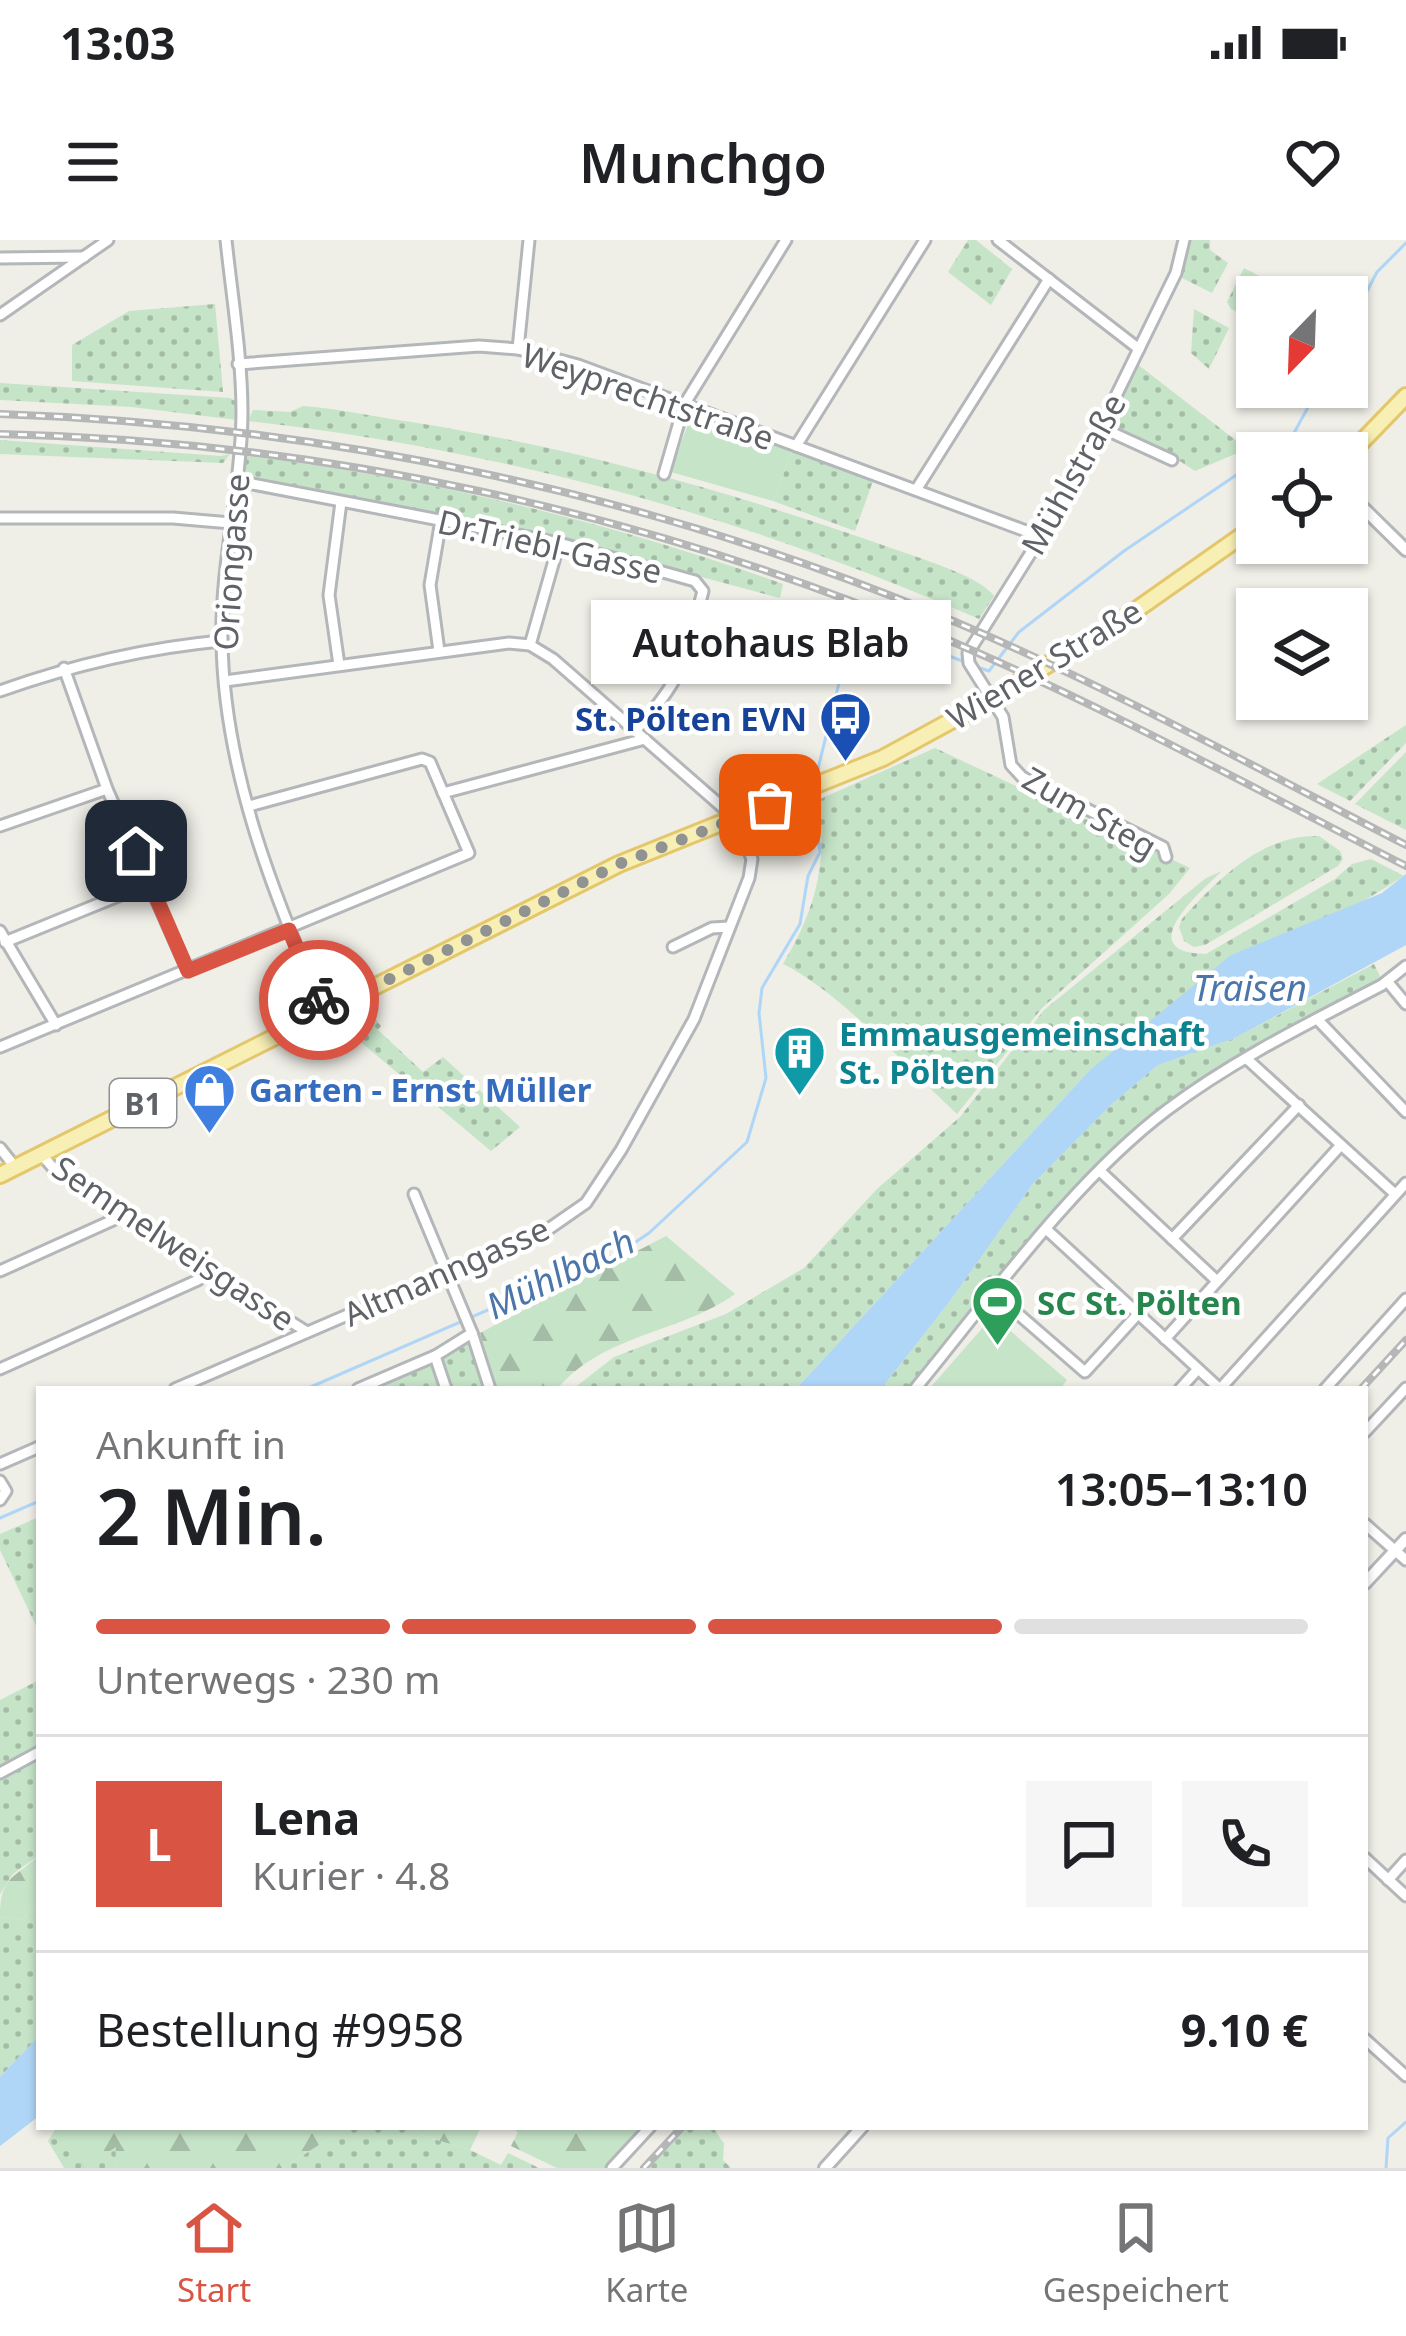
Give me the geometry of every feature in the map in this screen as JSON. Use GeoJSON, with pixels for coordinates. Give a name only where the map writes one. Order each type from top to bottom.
{"type":"FeatureCollection","features":[{"type":"Feature","properties":{"kind":"main road"},"geometry":{"type":"LineString","coordinates":[[1368,435],[1406,396]]}},
{"type":"Feature","properties":{"kind":"main road","name":"Wiener Straße"},"geometry":{"type":"LineString","coordinates":[[736,819],[883,758],[992,698],[1129,615],[1236,540]]}},
{"type":"Feature","properties":{"kind":"main road","name":"B1"},"geometry":{"type":"LineString","coordinates":[[0,1175],[592,877],[736,819]]}},
{"type":"Feature","properties":{"kind":"street"},"geometry":{"type":"LineString","coordinates":[[0,315],[108,240]]}},
{"type":"Feature","properties":{"kind":"street","name":"Oriongasse"},"geometry":{"type":"LineString","coordinates":[[226,240],[242,412],[221,641],[225,681],[249,806],[289,930],[324,1012]]}},
{"type":"Feature","properties":{"kind":"street"},"geometry":{"type":"LineString","coordinates":[[518,349],[529,240]]}},
{"type":"Feature","properties":{"kind":"street"},"geometry":{"type":"LineString","coordinates":[[664,474],[684,405],[786,240]]}},
{"type":"Feature","properties":{"kind":"street"},"geometry":{"type":"LineString","coordinates":[[796,446],[926,240]]}},
{"type":"Feature","properties":{"kind":"street"},"geometry":{"type":"LineString","coordinates":[[999,240],[1139,349]]}},
{"type":"Feature","properties":{"kind":"street","name":"Mühlstraße"},"geometry":{"type":"LineString","coordinates":[[992,698],[968,653],[1042,536],[1102,428],[1176,273],[1184,240]]}},
{"type":"Feature","properties":{"kind":"street"},"geometry":{"type":"LineString","coordinates":[[0,258],[83,257]]}},
{"type":"Feature","properties":{"kind":"street"},"geometry":{"type":"LineString","coordinates":[[916,490],[1048,279]]}},
{"type":"Feature","properties":{"kind":"street","name":"Weyprechtstraße"},"geometry":{"type":"LineString","coordinates":[[238,364],[479,346],[518,349],[578,365],[1042,536]]}},
{"type":"Feature","properties":{"kind":"street"},"geometry":{"type":"LineString","coordinates":[[1102,428],[1172,460]]}},
{"type":"Feature","properties":{"kind":"street","name":"Dr.Triebl-Gasse"},"geometry":{"type":"LineString","coordinates":[[237,481],[559,543],[695,580],[703,591],[677,681],[635,730]]}},
{"type":"Feature","properties":{"kind":"street"},"geometry":{"type":"LineString","coordinates":[[340,665],[329,595],[341,502]]}},
{"type":"Feature","properties":{"kind":"street"},"geometry":{"type":"LineString","coordinates":[[1368,513],[1406,550]]}},
{"type":"Feature","properties":{"kind":"street"},"geometry":{"type":"LineString","coordinates":[[0,518],[173,518],[230,523]]}},
{"type":"Feature","properties":{"kind":"street"},"geometry":{"type":"LineString","coordinates":[[439,651],[430,586],[441,520]]}},
{"type":"Feature","properties":{"kind":"street"},"geometry":{"type":"LineString","coordinates":[[530,645],[559,543]]}},
{"type":"Feature","properties":{"kind":"street"},"geometry":{"type":"LineString","coordinates":[[0,691],[64,668],[164,646],[221,641]]}},
{"type":"Feature","properties":{"kind":"street"},"geometry":{"type":"LineString","coordinates":[[225,681],[439,651],[530,645],[553,658],[736,819]]}},
{"type":"Feature","properties":{"kind":"street"},"geometry":{"type":"LineString","coordinates":[[64,668],[107,789],[188,971]]}},
{"type":"Feature","properties":{"kind":"street","name":"Zum Steg"},"geometry":{"type":"LineString","coordinates":[[992,698],[1003,717],[1011,765],[1022,776],[1163,847],[1166,857]]}},
{"type":"Feature","properties":{"kind":"street"},"geometry":{"type":"LineString","coordinates":[[443,793],[645,739]]}},
{"type":"Feature","properties":{"kind":"street"},"geometry":{"type":"LineString","coordinates":[[0,1047],[469,854],[430,762],[422,759],[249,806]]}},
{"type":"Feature","properties":{"kind":"street"},"geometry":{"type":"LineString","coordinates":[[0,826],[107,789]]}},
{"type":"Feature","properties":{"kind":"street","name":"Altmanngasse"},"geometry":{"type":"LineString","coordinates":[[182,1386],[550,1228],[586,1203],[694,1019],[749,878],[752,859],[736,819]]}},
{"type":"Feature","properties":{"kind":"street"},"geometry":{"type":"LineString","coordinates":[[56,1025],[3,936],[150,883]]}},
{"type":"Feature","properties":{"kind":"street"},"geometry":{"type":"LineString","coordinates":[[673,947],[712,928],[729,927]]}},
{"type":"Feature","properties":{"kind":"street"},"geometry":{"type":"LineString","coordinates":[[917,1386],[1046,1229],[1164,1112],[1406,966]]}},
{"type":"Feature","properties":{"kind":"street"},"geometry":{"type":"LineString","coordinates":[[1387,981],[1406,1004]]}},
{"type":"Feature","properties":{"kind":"street"},"geometry":{"type":"LineString","coordinates":[[1317,1019],[1406,1112]]}},
{"type":"Feature","properties":{"kind":"street"},"geometry":{"type":"LineString","coordinates":[[1247,1059],[1395,1194]]}},
{"type":"Feature","properties":{"kind":"street"},"geometry":{"type":"LineString","coordinates":[[1172,1239],[1299,1105]]}},
{"type":"Feature","properties":{"kind":"street"},"geometry":{"type":"LineString","coordinates":[[1165,1339],[1341,1145]]}},
{"type":"Feature","properties":{"kind":"street"},"geometry":{"type":"LineString","coordinates":[[0,1148],[15,1167]]}},
{"type":"Feature","properties":{"kind":"street","name":"Semmelweisgasse"},"geometry":{"type":"LineString","coordinates":[[41,1154],[55,1170],[122,1216],[307,1332]]}},
{"type":"Feature","properties":{"kind":"street"},"geometry":{"type":"LineString","coordinates":[[1101,1172],[1217,1281]]}},
{"type":"Feature","properties":{"kind":"street"},"geometry":{"type":"LineString","coordinates":[[1223,1386],[1406,1183]]}},
{"type":"Feature","properties":{"kind":"street"},"geometry":{"type":"LineString","coordinates":[[414,1194],[489,1386]]}},
{"type":"Feature","properties":{"kind":"street"},"geometry":{"type":"LineString","coordinates":[[0,1271],[122,1216]]}},
{"type":"Feature","properties":{"kind":"street"},"geometry":{"type":"LineString","coordinates":[[1046,1229],[1217,1386]]}},
{"type":"Feature","properties":{"kind":"street"},"geometry":{"type":"LineString","coordinates":[[0,1369],[198,1280],[208,1270]]}},
{"type":"Feature","properties":{"kind":"street"},"geometry":{"type":"LineString","coordinates":[[994,1293],[1085,1372],[1138,1315]]}},
{"type":"Feature","properties":{"kind":"street"},"geometry":{"type":"LineString","coordinates":[[1328,1386],[1406,1299]]}},
{"type":"Feature","properties":{"kind":"street"},"geometry":{"type":"LineString","coordinates":[[365,1386],[435,1356],[472,1333]]}},
{"type":"Feature","properties":{"kind":"street"},"geometry":{"type":"LineString","coordinates":[[435,1356],[445,1386]]}},
{"type":"Feature","properties":{"kind":"street"},"geometry":{"type":"LineString","coordinates":[[1183,1386],[1198,1369]]}},
{"type":"Feature","properties":{"kind":"street"},"geometry":{"type":"LineString","coordinates":[[1368,1429],[1406,1388]]}},
{"type":"Feature","properties":{"kind":"street"},"geometry":{"type":"LineString","coordinates":[[0,1464],[36,1448]]}},
{"type":"Feature","properties":{"kind":"street"},"geometry":{"type":"LineString","coordinates":[[0,1481],[6,1491],[0,1501]]}},
{"type":"Feature","properties":{"kind":"street"},"geometry":{"type":"LineString","coordinates":[[1368,1527],[1406,1561]]}},
{"type":"Feature","properties":{"kind":"street"},"geometry":{"type":"LineString","coordinates":[[1368,1580],[1406,1539]]}},
{"type":"Feature","properties":{"kind":"street"},"geometry":{"type":"LineString","coordinates":[[0,1773],[36,1754]]}},
{"type":"Feature","properties":{"kind":"street"},"geometry":{"type":"LineString","coordinates":[[1388,1880],[1406,1860]]}},
{"type":"Feature","properties":{"kind":"street"},"geometry":{"type":"LineString","coordinates":[[1368,1861],[1406,1896]]}},
{"type":"Feature","properties":{"kind":"street"},"geometry":{"type":"LineString","coordinates":[[1368,2042],[1406,2076]]}},
{"type":"Feature","properties":{"kind":"street"},"geometry":{"type":"LineString","coordinates":[[612,2168],[647,2130]]}},
{"type":"Feature","properties":{"kind":"street"},"geometry":{"type":"LineString","coordinates":[[825,2168],[859,2130]]}},
{"type":"Feature","properties":{"kind":"green space"},"geometry":{"type":"Polygon","coordinates":[[[968,240],[976,240],[1012,269],[991,305],[948,272],[968,240]]]}},
{"type":"Feature","properties":{"kind":"green space"},"geometry":{"type":"Polygon","coordinates":[[[1189,240],[1210,240],[1210,250],[1228,263],[1212,293],[1180,277],[1189,240]]]}},
{"type":"Feature","properties":{"kind":"green space"},"geometry":{"type":"Polygon","coordinates":[[[1236,284],[1236,311],[1227,302],[1236,284]]]}},
{"type":"Feature","properties":{"kind":"green space"},"geometry":{"type":"Polygon","coordinates":[[[215,304],[223,392],[72,381],[72,345],[129,311],[215,304]]]}},
{"type":"Feature","properties":{"kind":"green space"},"geometry":{"type":"Polygon","coordinates":[[[1194,309],[1229,328],[1209,369],[1191,353],[1194,309]]]}},
{"type":"Feature","properties":{"kind":"green space"},"geometry":{"type":"Polygon","coordinates":[[[1137,364],[1236,440],[1236,454],[1195,471],[1107,427],[1137,364]]]}},
{"type":"Feature","properties":{"kind":"green space"},"geometry":{"type":"Polygon","coordinates":[[[0,383],[230,398],[235,401],[237,420],[132,407],[0,400],[0,383]]]}},
{"type":"Feature","properties":{"kind":"green space"},"geometry":{"type":"Polygon","coordinates":[[[303,406],[472,433],[652,474],[929,561],[975,581],[994,596],[979,619],[803,549],[621,492],[435,449],[248,421],[253,410],[290,412],[303,406]]]}},
{"type":"Feature","properties":{"kind":"green space"},"geometry":{"type":"Polygon","coordinates":[[[691,415],[792,452],[773,501],[671,472],[691,415]]]}},
{"type":"Feature","properties":{"kind":"green space"},"geometry":{"type":"Polygon","coordinates":[[[0,440],[230,454],[223,463],[0,454],[0,440]]]}},
{"type":"Feature","properties":{"kind":"green space"},"geometry":{"type":"Polygon","coordinates":[[[792,452],[873,481],[855,531],[773,501],[792,452]]]}},
{"type":"Feature","properties":{"kind":"green space"},"geometry":{"type":"Polygon","coordinates":[[[246,456],[382,476],[586,522],[783,584],[780,598],[579,544],[251,479],[245,469],[246,456]]]}},
{"type":"Feature","properties":{"kind":"green space"},"geometry":{"type":"Polygon","coordinates":[[[1406,725],[1406,743],[1350,801],[1317,784],[1406,725]]]}},
{"type":"Feature","properties":{"kind":"green space"},"geometry":{"type":"Polygon","coordinates":[[[935,748],[1190,868],[1169,894],[1042,1008],[957,1114],[850,1011],[783,964],[817,885],[818,800],[935,748]]]}},
{"type":"Feature","properties":{"kind":"green space"},"geometry":{"type":"Polygon","coordinates":[[[1406,752],[1406,830],[1355,804],[1406,752]]]}},
{"type":"Feature","properties":{"kind":"green space"},"geometry":{"type":"Polygon","coordinates":[[[1319,836],[1340,851],[1343,859],[1338,866],[1205,945],[1194,947],[1184,941],[1179,927],[1182,919],[1242,862],[1278,843],[1319,836]]]}},
{"type":"Feature","properties":{"kind":"green space"},"geometry":{"type":"Polygon","coordinates":[[[1371,859],[1404,876],[1089,1071],[799,1386],[577,1386],[614,1357],[726,1314],[804,1268],[877,1189],[960,1117],[1044,1010],[1206,878],[1222,871],[1178,919],[1173,943],[1184,951],[1206,954],[1335,879],[1352,864],[1371,859]]]}},
{"type":"Feature","properties":{"kind":"green space"},"geometry":{"type":"Polygon","coordinates":[[[1374,964],[1380,976],[1376,983],[1226,1064],[1172,1099],[1074,1190],[912,1386],[883,1386],[1032,1185],[1112,1104],[1158,1065],[1235,1038],[1374,964]]]}},
{"type":"Feature","properties":{"kind":"green space"},"geometry":{"type":"Polygon","coordinates":[[[366,1007],[381,1026],[378,1030],[423,1072],[443,1057],[520,1127],[491,1151],[363,1044],[342,1018],[366,1007]]]}},
{"type":"Feature","properties":{"kind":"green space"},"geometry":{"type":"Polygon","coordinates":[[[666,1236],[735,1294],[597,1356],[560,1386],[496,1386],[480,1333],[666,1236]]]}},
{"type":"Feature","properties":{"kind":"green space","name":"SC St. Pölten"},"geometry":{"type":"Polygon","coordinates":[[[993,1316],[1067,1380],[1062,1386],[932,1386],[993,1316]]]}},
{"type":"Feature","properties":{"kind":"green space"},"geometry":{"type":"Polygon","coordinates":[[[474,1328],[488,1386],[352,1386],[435,1351],[474,1328]]]}},
{"type":"Feature","properties":{"kind":"green space"},"geometry":{"type":"Polygon","coordinates":[[[36,1518],[36,1626],[0,1550],[0,1534],[36,1518]]]}},
{"type":"Feature","properties":{"kind":"green space"},"geometry":{"type":"Polygon","coordinates":[[[36,1682],[36,1857],[13,1874],[0,1894],[0,1700],[36,1682]]]}},
{"type":"Feature","properties":{"kind":"green space"},"geometry":{"type":"Polygon","coordinates":[[[36,1857],[36,1905],[21,1920],[0,1917],[3,1893],[36,1857]]]}},
{"type":"Feature","properties":{"kind":"green space"},"geometry":{"type":"Polygon","coordinates":[[[36,1905],[36,2039],[0,2077],[0,1917],[21,1920],[36,1905]]]}},
{"type":"Feature","properties":{"kind":"green space"},"geometry":{"type":"Polygon","coordinates":[[[57,2130],[84,2167],[117,2146],[115,2168],[64,2168],[48,2141],[57,2130]]]}},
{"type":"Feature","properties":{"kind":"green space"},"geometry":{"type":"Polygon","coordinates":[[[57,2130],[342,2130],[283,2168],[115,2168],[116,2147],[84,2168],[57,2130]]]}},
{"type":"Feature","properties":{"kind":"green space"},"geometry":{"type":"Polygon","coordinates":[[[342,2130],[415,2130],[501,2165],[508,2153],[539,2168],[283,2168],[342,2130]]]}},
{"type":"Feature","properties":{"kind":"green space"},"geometry":{"type":"Polygon","coordinates":[[[415,2130],[480,2130],[470,2150],[415,2130]]]}},
{"type":"Feature","properties":{"kind":"green space"},"geometry":{"type":"Polygon","coordinates":[[[515,2130],[639,2130],[605,2168],[557,2168],[511,2146],[515,2130]]]}},
{"type":"Feature","properties":{"kind":"green space"},"geometry":{"type":"Polygon","coordinates":[[[684,2130],[715,2130],[724,2144],[723,2160],[731,2168],[649,2168],[684,2130]]]}},
{"type":"Feature","properties":{"kind":"water","name":"Traisen"},"geometry":{"type":"Polygon","coordinates":[[[1406,874],[1406,945],[1235,1038],[1158,1065],[1032,1185],[883,1386],[799,1386],[1089,1071],[1231,955],[1382,893],[1406,874]]]}},
{"type":"Feature","properties":{"kind":"water"},"geometry":{"type":"Polygon","coordinates":[[[36,2039],[36,2118],[0,2146],[0,2077],[36,2039]]]}},
{"type":"Feature","properties":{"kind":"waterway","name":"Mühlbach"},"geometry":{"type":"LineString","coordinates":[[1368,289],[1377,272],[1406,243]]}},
{"type":"Feature","properties":{"kind":"waterway","name":"Mühlbach"},"geometry":{"type":"LineString","coordinates":[[1295,432],[1308,408]]}},
{"type":"Feature","properties":{"kind":"waterway","name":"Mühlbach"},"geometry":{"type":"LineString","coordinates":[[974,666],[989,671],[1019,632],[1124,551],[1236,475]]}},
{"type":"Feature","properties":{"kind":"waterway","name":"Mühlbach"},"geometry":{"type":"LineString","coordinates":[[816,777],[839,683],[893,650],[917,644],[965,662]]}},
{"type":"Feature","properties":{"kind":"waterway","name":"Mühlbach"},"geometry":{"type":"LineString","coordinates":[[313,1386],[621,1252],[649,1233],[747,1142],[766,1078],[759,1013],[762,988],[800,924],[808,876],[820,852],[814,792]]}},
{"type":"Feature","properties":{"kind":"waterway","name":"Mühlbach"},"geometry":{"type":"LineString","coordinates":[[0,1518],[36,1502]]}},
{"type":"Feature","properties":{"kind":"waterway","name":"Mühlbach"},"geometry":{"type":"LineString","coordinates":[[1386,2168],[1388,2138],[1406,2122]]}},
{"type":"Feature","properties":{"kind":"railway"},"geometry":{"type":"LineString","coordinates":[[0,414],[240,433],[358,450],[593,499],[708,532],[822,570],[994,639],[1173,724],[1406,845]]}},
{"type":"Feature","properties":{"kind":"railway"},"geometry":{"type":"LineString","coordinates":[[0,434],[239,451],[358,468],[476,491],[709,552],[822,590],[994,660],[1406,866]]}},
{"type":"Feature","properties":{"kind":"railway"},"geometry":{"type":"LineString","coordinates":[[1364,1386],[1406,1340]]}},
{"type":"Feature","properties":{"kind":"railway"},"geometry":{"type":"LineString","coordinates":[[644,2168],[679,2130]]}},
{"type":"Feature","properties":{"kind":"way so far"},"geometry":{"type":"LineString","coordinates":[[319,1000],[324,1012],[619,864],[770,805]]}},
{"type":"Feature","properties":{"kind":"place","name":"St. Pölten EVN"},"geometry":{"type":"Point","coordinates":[846,764]}},
{"type":"Feature","properties":{"kind":"place","name":"Autohaus Blab"},"geometry":{"type":"Point","coordinates":[770,805]}},
{"type":"Feature","properties":{"kind":"place","name":"Emmausgemeinschaft St. Pölten"},"geometry":{"type":"Point","coordinates":[800,1098]}},
{"type":"Feature","properties":{"kind":"place","name":"Garten - Ernst Müller"},"geometry":{"type":"Point","coordinates":[210,1135]}},
{"type":"Feature","properties":{"kind":"place","name":"SC St. Pölten"},"geometry":{"type":"Point","coordinates":[998,1348]}},
{"type":"Feature","properties":{"kind":"route"},"geometry":{"type":"LineString","coordinates":[[136,851],[188,971],[289,930],[319,1000]]}}]}
